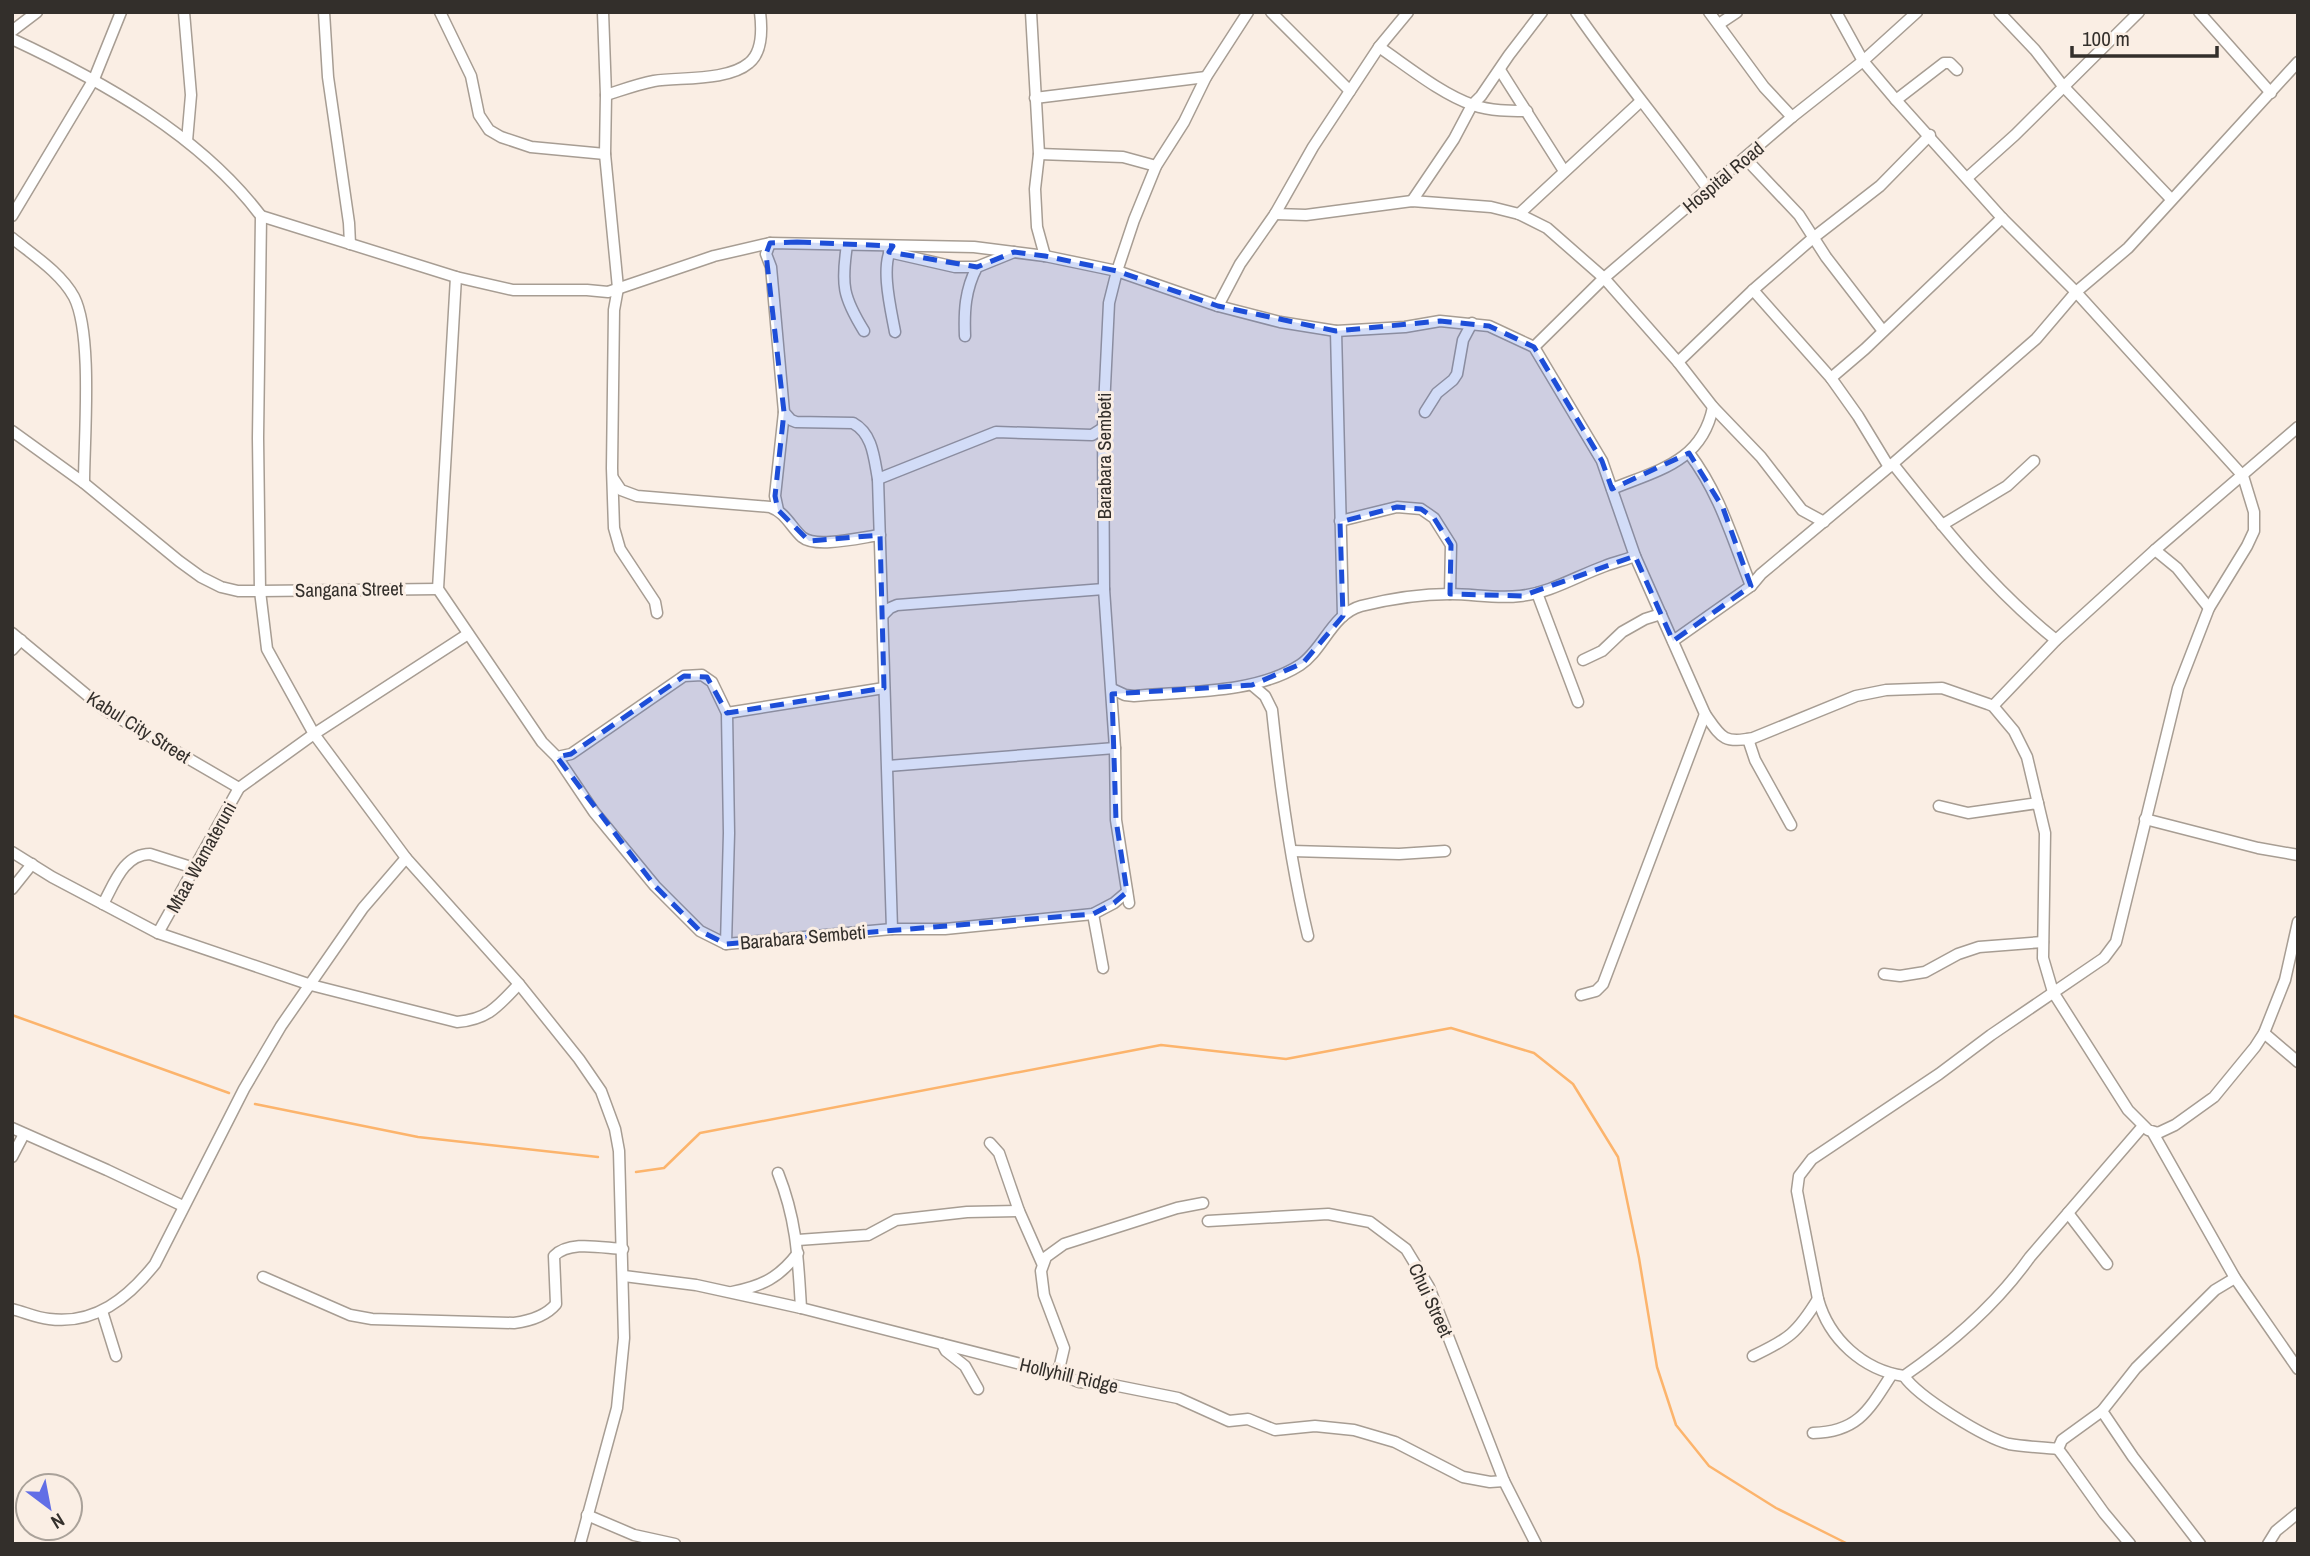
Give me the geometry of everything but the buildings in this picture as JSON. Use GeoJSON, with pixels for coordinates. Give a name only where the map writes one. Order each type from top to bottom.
{"type":"FeatureCollection","features":[{"type":"Feature","properties":{"kind":"street"},"geometry":{"type":"LineString","coordinates":[[12,31],[37,12]]}},
{"type":"Feature","properties":{"kind":"street"},"geometry":{"type":"LineString","coordinates":[[12,216],[94,79],[121,12]]}},
{"type":"Feature","properties":{"kind":"street"},"geometry":{"type":"LineString","coordinates":[[184,12],[191,95],[187,141]]}},
{"type":"Feature","properties":{"kind":"street"},"geometry":{"type":"LineString","coordinates":[[324,12],[328,77],[350,244]]}},
{"type":"Feature","properties":{"kind":"street"},"geometry":{"type":"LineString","coordinates":[[440,12],[471,76],[479,115],[489,130],[531,147],[605,154]]}},
{"type":"Feature","properties":{"kind":"street"},"geometry":{"type":"LineString","coordinates":[[603,12],[605,154],[618,288],[614,310],[612,476],[616,539],[626,560],[655,602],[657,613]]}},
{"type":"Feature","properties":{"kind":"street"},"geometry":{"type":"LineString","coordinates":[[606,95],[652,82],[732,74],[750,63],[757,52],[762,28],[760,12]]}},
{"type":"Feature","properties":{"kind":"street"},"geometry":{"type":"LineString","coordinates":[[1031,12],[1039,154],[1035,189],[1037,227],[1045,256]]}},
{"type":"Feature","properties":{"kind":"street","name":"Barabara Sembeti"},"geometry":{"type":"LineString","coordinates":[[1129,903],[1116,820],[1112,689],[1104,589],[1103,428],[1109,303],[1134,220],[1156,166],[1184,122],[1206,77],[1248,12]]}},
{"type":"Feature","properties":{"kind":"street"},"geometry":{"type":"LineString","coordinates":[[1272,12],[1350,91]]}},
{"type":"Feature","properties":{"kind":"street"},"geometry":{"type":"LineString","coordinates":[[1217,306],[1313,147],[1379,47],[1408,12]]}},
{"type":"Feature","properties":{"kind":"street"},"geometry":{"type":"LineString","coordinates":[[1412,201],[1454,139],[1472,105],[1542,12]]}},
{"type":"Feature","properties":{"kind":"street"},"geometry":{"type":"LineString","coordinates":[[1576,12],[1709,189]]}},
{"type":"Feature","properties":{"kind":"street"},"geometry":{"type":"LineString","coordinates":[[1582,12],[1590,12]]}},
{"type":"Feature","properties":{"kind":"street"},"geometry":{"type":"LineString","coordinates":[[1709,12],[1764,87],[1792,117]]}},
{"type":"Feature","properties":{"kind":"street"},"geometry":{"type":"LineString","coordinates":[[1719,24],[1737,12]]}},
{"type":"Feature","properties":{"kind":"street"},"geometry":{"type":"LineString","coordinates":[[1836,12],[1863,61],[1896,100],[2002,218],[2076,292],[2243,476],[2254,512],[2254,531],[2208,608],[2178,688],[2116,942],[2104,958],[1812,1159],[1799,1176],[1797,1191],[1823,1315],[1849,1352],[1892,1374],[1904,1376],[1923,1396],[1993,1438],[2010,1444],[2059,1449],[2104,1513],[2130,1544]]}},
{"type":"Feature","properties":{"kind":"street","name":"Hospital Road"},"geometry":{"type":"LineString","coordinates":[[1534,347],[1604,278],[1792,117],[1863,61],[1917,12]]}},
{"type":"Feature","properties":{"kind":"street"},"geometry":{"type":"LineString","coordinates":[[1999,12],[2035,50],[2063,86],[2171,199]]}},
{"type":"Feature","properties":{"kind":"street"},"geometry":{"type":"LineString","coordinates":[[1967,177],[2015,135],[2139,12]]}},
{"type":"Feature","properties":{"kind":"street"},"geometry":{"type":"LineString","coordinates":[[2199,12],[2271,93]]}},
{"type":"Feature","properties":{"kind":"street"},"geometry":{"type":"LineString","coordinates":[[12,39],[94,79],[187,141],[206,156],[261,216],[456,277],[513,290],[587,289],[608,292],[714,256],[770,243],[891,249],[974,247],[1045,256],[1117,271],[1217,306],[1280,321],[1336,331],[1405,327],[1440,321],[1472,323],[1489,326],[1534,347],[1602,461],[1635,556],[1705,714],[1719,735],[1735,741],[1748,739],[1856,696],[1886,690],[1942,688],[1993,706],[2014,730],[2028,757],[2045,833],[2043,958],[2053,992],[2128,1110],[2153,1133],[2235,1278],[2298,1369]]}},
{"type":"Feature","properties":{"kind":"street"},"geometry":{"type":"LineString","coordinates":[[1379,47],[1472,105],[1500,111],[1527,111]]}},
{"type":"Feature","properties":{"kind":"street"},"geometry":{"type":"LineString","coordinates":[[1673,641],[1751,586],[1761,574],[1891,466],[2036,339],[2076,292],[2127,248],[2298,62]]}},
{"type":"Feature","properties":{"kind":"street"},"geometry":{"type":"LineString","coordinates":[[1896,100],[1944,63],[1950,63],[1957,70]]}},
{"type":"Feature","properties":{"kind":"street"},"geometry":{"type":"LineString","coordinates":[[1500,70],[1564,171]]}},
{"type":"Feature","properties":{"kind":"street"},"geometry":{"type":"LineString","coordinates":[[1035,98],[1206,77]]}},
{"type":"Feature","properties":{"kind":"street"},"geometry":{"type":"LineString","coordinates":[[1519,214],[1642,101]]}},
{"type":"Feature","properties":{"kind":"street"},"geometry":{"type":"LineString","coordinates":[[1678,362],[1753,290],[1813,238],[1880,186],[1930,135]]}},
{"type":"Feature","properties":{"kind":"street"},"geometry":{"type":"LineString","coordinates":[[1039,154],[1123,158],[1156,166]]}},
{"type":"Feature","properties":{"kind":"street"},"geometry":{"type":"LineString","coordinates":[[1746,159],[1799,215],[1813,238],[1883,331]]}},
{"type":"Feature","properties":{"kind":"street"},"geometry":{"type":"LineString","coordinates":[[1275,214],[1306,215],[1412,201],[1491,207],[1519,214],[1546,228],[1604,278],[1678,362],[1713,407],[1761,457],[1802,510],[1824,522]]}},
{"type":"Feature","properties":{"kind":"street"},"geometry":{"type":"LineString","coordinates":[[261,216],[258,438],[260,591],[267,649],[314,734],[406,858],[519,984],[579,1059],[601,1091],[609,1109],[619,1151],[624,1338],[617,1408],[580,1544]]}},
{"type":"Feature","properties":{"kind":"street"},"geometry":{"type":"LineString","coordinates":[[1831,378],[2002,218]]}},
{"type":"Feature","properties":{"kind":"street"},"geometry":{"type":"LineString","coordinates":[[12,238],[68,288],[79,311],[84,347],[84,483]]}},
{"type":"Feature","properties":{"kind":"street"},"geometry":{"type":"LineString","coordinates":[[770,243],[766,254],[771,267],[784,412],[775,496],[778,510]]}},
{"type":"Feature","properties":{"kind":"street"},"geometry":{"type":"LineString","coordinates":[[847,245],[844,292],[848,305],[864,331]]}},
{"type":"Feature","properties":{"kind":"street"},"geometry":{"type":"LineString","coordinates":[[891,249],[955,267],[977,267],[1014,252]]}},
{"type":"Feature","properties":{"kind":"street"},"geometry":{"type":"LineString","coordinates":[[891,249],[887,288],[895,332]]}},
{"type":"Feature","properties":{"kind":"street"},"geometry":{"type":"LineString","coordinates":[[965,336],[964,308],[967,289],[977,267]]}},
{"type":"Feature","properties":{"kind":"street"},"geometry":{"type":"LineString","coordinates":[[438,589],[456,277]]}},
{"type":"Feature","properties":{"kind":"street"},"geometry":{"type":"LineString","coordinates":[[1753,290],[1831,378],[1891,466],[1942,525],[1989,578],[2028,617],[2056,640]]}},
{"type":"Feature","properties":{"kind":"street"},"geometry":{"type":"LineString","coordinates":[[1426,412],[1430,401],[1457,374],[1463,340],[1472,323]]}},
{"type":"Feature","properties":{"kind":"street"},"geometry":{"type":"LineString","coordinates":[[1336,331],[1343,616]]}},
{"type":"Feature","properties":{"kind":"street"},"geometry":{"type":"LineString","coordinates":[[1612,489],[1668,466],[1689,453],[1701,440],[1710,422],[1713,407]]}},
{"type":"Feature","properties":{"kind":"street"},"geometry":{"type":"LineString","coordinates":[[784,412],[796,422],[853,423],[867,436],[872,449],[878,479],[892,929]]}},
{"type":"Feature","properties":{"kind":"street"},"geometry":{"type":"LineString","coordinates":[[1993,706],[2056,640],[2155,550],[2298,427]]}},
{"type":"Feature","properties":{"kind":"street"},"geometry":{"type":"LineString","coordinates":[[878,479],[996,432],[1092,435],[1103,428]]}},
{"type":"Feature","properties":{"kind":"street","name":"Sangana Street"},"geometry":{"type":"LineString","coordinates":[[12,431],[84,483],[179,561],[221,587],[238,591],[438,589]]}},
{"type":"Feature","properties":{"kind":"street"},"geometry":{"type":"LineString","coordinates":[[1689,453],[1707,476],[1723,508],[1732,540],[1751,586]]}},
{"type":"Feature","properties":{"kind":"street"},"geometry":{"type":"LineString","coordinates":[[1942,525],[2007,485],[2034,461]]}},
{"type":"Feature","properties":{"kind":"street"},"geometry":{"type":"LineString","coordinates":[[612,476],[621,490],[637,496],[770,507],[778,510],[809,541],[821,543],[880,535]]}},
{"type":"Feature","properties":{"kind":"street"},"geometry":{"type":"LineString","coordinates":[[1340,521],[1397,507],[1421,509],[1434,517],[1451,545],[1450,594]]}},
{"type":"Feature","properties":{"kind":"street"},"geometry":{"type":"LineString","coordinates":[[2155,550],[2178,568],[2208,608]]}},
{"type":"Feature","properties":{"kind":"street"},"geometry":{"type":"LineString","coordinates":[[1112,689],[1134,696],[1252,685],[1286,673],[1303,663],[1343,616],[1357,607],[1419,596],[1450,594],[1496,598],[1537,593],[1635,556]]}},
{"type":"Feature","properties":{"kind":"street","name":"Barabara Sembeti"},"geometry":{"type":"LineString","coordinates":[[438,589],[542,742],[557,757],[594,812],[655,886],[700,931],[726,944],[892,929],[945,929],[1093,914],[1128,892]]}},
{"type":"Feature","properties":{"kind":"street"},"geometry":{"type":"LineString","coordinates":[[883,615],[897,605],[1104,589]]}},
{"type":"Feature","properties":{"kind":"street"},"geometry":{"type":"LineString","coordinates":[[1537,593],[1578,702]]}},
{"type":"Feature","properties":{"kind":"street"},"geometry":{"type":"LineString","coordinates":[[1583,660],[1602,651],[1622,632],[1645,619],[1661,614]]}},
{"type":"Feature","properties":{"kind":"street","name":"Mtaa Wamateruni"},"geometry":{"type":"LineString","coordinates":[[158,933],[239,788],[314,734],[468,634]]}},
{"type":"Feature","properties":{"kind":"street"},"geometry":{"type":"LineString","coordinates":[[12,650],[17,637]]}},
{"type":"Feature","properties":{"kind":"street","name":"Kabul City Street"},"geometry":{"type":"LineString","coordinates":[[17,637],[105,710],[239,788]]}},
{"type":"Feature","properties":{"kind":"street"},"geometry":{"type":"LineString","coordinates":[[557,757],[571,754],[684,676],[696,674],[707,677],[712,682],[727,713],[729,833],[726,944]]}},
{"type":"Feature","properties":{"kind":"street"},"geometry":{"type":"LineString","coordinates":[[1252,685],[1265,696],[1272,710],[1283,813],[1308,936]]}},
{"type":"Feature","properties":{"kind":"street"},"geometry":{"type":"LineString","coordinates":[[727,713],[884,688]]}},
{"type":"Feature","properties":{"kind":"street"},"geometry":{"type":"LineString","coordinates":[[1581,995],[1596,991],[1603,984],[1705,714]]}},
{"type":"Feature","properties":{"kind":"street"},"geometry":{"type":"LineString","coordinates":[[1748,739],[1755,761],[1791,825]]}},
{"type":"Feature","properties":{"kind":"street"},"geometry":{"type":"LineString","coordinates":[[888,766],[1115,748]]}},
{"type":"Feature","properties":{"kind":"street"},"geometry":{"type":"LineString","coordinates":[[1939,806],[1968,813],[2038,803]]}},
{"type":"Feature","properties":{"kind":"street"},"geometry":{"type":"LineString","coordinates":[[2145,819],[2258,848],[2298,855]]}},
{"type":"Feature","properties":{"kind":"street"},"geometry":{"type":"LineString","coordinates":[[1292,851],[1399,855],[1445,852]]}},
{"type":"Feature","properties":{"kind":"street"},"geometry":{"type":"LineString","coordinates":[[12,852],[158,933],[311,985],[457,1022],[476,1020],[496,1009],[519,984]]}},
{"type":"Feature","properties":{"kind":"street"},"geometry":{"type":"LineString","coordinates":[[103,904],[124,867],[142,854],[194,868]]}},
{"type":"Feature","properties":{"kind":"street"},"geometry":{"type":"LineString","coordinates":[[12,1309],[48,1319],[76,1319],[118,1303],[138,1286],[155,1264],[183,1206],[281,1026],[363,908],[406,858]]}},
{"type":"Feature","properties":{"kind":"street"},"geometry":{"type":"LineString","coordinates":[[12,889],[32,864]]}},
{"type":"Feature","properties":{"kind":"street"},"geometry":{"type":"LineString","coordinates":[[1093,914],[1103,968]]}},
{"type":"Feature","properties":{"kind":"street"},"geometry":{"type":"LineString","coordinates":[[2153,1133],[2175,1125],[2214,1097],[2264,1033],[2295,950],[2298,922]]}},
{"type":"Feature","properties":{"kind":"street"},"geometry":{"type":"LineString","coordinates":[[1884,974],[1900,976],[1925,972],[1958,954],[1979,947],[2043,942]]}},
{"type":"Feature","properties":{"kind":"street"},"geometry":{"type":"LineString","coordinates":[[2264,1033],[2298,1062]]}},
{"type":"Feature","properties":{"kind":"street"},"geometry":{"type":"LineString","coordinates":[[1904,1376],[1934,1355],[1981,1314],[2018,1275],[2143,1126]]}},
{"type":"Feature","properties":{"kind":"street"},"geometry":{"type":"LineString","coordinates":[[12,1128],[183,1206]]}},
{"type":"Feature","properties":{"kind":"street"},"geometry":{"type":"LineString","coordinates":[[12,1157],[24,1134]]}},
{"type":"Feature","properties":{"kind":"street"},"geometry":{"type":"LineString","coordinates":[[990,1143],[999,1153],[1018,1211],[1042,1263]]}},
{"type":"Feature","properties":{"kind":"street"},"geometry":{"type":"LineString","coordinates":[[778,1173],[790,1203],[798,1240],[801,1308]]}},
{"type":"Feature","properties":{"kind":"street"},"geometry":{"type":"LineString","coordinates":[[1056,1373],[1064,1348],[1044,1295],[1041,1271],[1046,1257],[1065,1244],[1177,1208],[1203,1203]]}},
{"type":"Feature","properties":{"kind":"street"},"geometry":{"type":"LineString","coordinates":[[798,1240],[868,1235],[896,1220],[967,1212],[1018,1211]]}},
{"type":"Feature","properties":{"kind":"street"},"geometry":{"type":"LineString","coordinates":[[2068,1213],[2107,1264]]}},
{"type":"Feature","properties":{"kind":"street","name":"Chui Street"},"geometry":{"type":"LineString","coordinates":[[1208,1221],[1328,1214],[1370,1223],[1406,1249],[1429,1287],[1504,1481],[1536,1544]]}},
{"type":"Feature","properties":{"kind":"street"},"geometry":{"type":"LineString","coordinates":[[263,1278],[350,1315],[372,1319],[514,1323],[530,1320],[553,1309],[556,1304],[554,1256],[560,1250],[569,1247],[623,1249]]}},
{"type":"Feature","properties":{"kind":"street"},"geometry":{"type":"LineString","coordinates":[[727,1293],[764,1284],[785,1269],[798,1253]]}},
{"type":"Feature","properties":{"kind":"street","name":"Hollyhill Ridge"},"geometry":{"type":"LineString","coordinates":[[624,1276],[696,1285],[801,1308],[1056,1373],[1079,1382],[1113,1385],[1140,1393],[1178,1398],[1229,1421],[1248,1419],[1275,1430],[1315,1426],[1353,1430],[1395,1442],[1463,1476],[1490,1482],[1504,1481]]}},
{"type":"Feature","properties":{"kind":"street"},"geometry":{"type":"LineString","coordinates":[[2059,1449],[2062,1440],[2102,1411],[2136,1368],[2215,1290],[2235,1278]]}},
{"type":"Feature","properties":{"kind":"street"},"geometry":{"type":"LineString","coordinates":[[1753,1356],[1784,1342],[1801,1325],[1818,1299]]}},
{"type":"Feature","properties":{"kind":"street"},"geometry":{"type":"LineString","coordinates":[[102,1311],[116,1356]]}},
{"type":"Feature","properties":{"kind":"street"},"geometry":{"type":"LineString","coordinates":[[942,1344],[946,1351],[965,1366],[978,1389]]}},
{"type":"Feature","properties":{"kind":"street"},"geometry":{"type":"LineString","coordinates":[[1813,1433],[1831,1433],[1846,1428],[1870,1408],[1892,1374]]}},
{"type":"Feature","properties":{"kind":"street"},"geometry":{"type":"LineString","coordinates":[[2102,1411],[2133,1457],[2200,1544]]}},
{"type":"Feature","properties":{"kind":"street"},"geometry":{"type":"LineString","coordinates":[[2268,1544],[2276,1531],[2298,1513]]}},
{"type":"Feature","properties":{"kind":"street"},"geometry":{"type":"LineString","coordinates":[[587,1515],[634,1535],[675,1544]]}},
{"type":"Feature","properties":{"kind":"highlighted area"},"geometry":{"type":"Polygon","coordinates":[[[797,242],[893,246],[889,252],[977,267],[1014,252],[1045,256],[1117,271],[1218,306],[1336,331],[1440,321],[1489,326],[1534,347],[1602,461],[1612,489],[1689,453],[1723,508],[1751,586],[1673,641],[1635,556],[1522,596],[1450,594],[1451,545],[1434,518],[1421,509],[1397,507],[1340,522],[1343,616],[1303,663],[1252,685],[1112,694],[1116,820],[1127,892],[1114,903],[1093,914],[726,944],[700,931],[655,886],[557,757],[571,754],[684,676],[707,677],[727,713],[884,688],[880,535],[809,541],[778,510],[775,496],[784,412],[766,254],[770,243],[797,242]]]}},
{"type":"Feature","properties":{"kind":"waterway"},"geometry":{"type":"LineString","coordinates":[[12,1015],[229,1093]]}},
{"type":"Feature","properties":{"kind":"waterway"},"geometry":{"type":"LineString","coordinates":[[636,1172],[664,1168],[700,1133],[1161,1045],[1286,1059],[1451,1028],[1534,1053],[1573,1084],[1618,1157],[1639,1258],[1657,1367],[1676,1425],[1709,1466],[1776,1508],[1848,1544]]}},
{"type":"Feature","properties":{"kind":"waterway"},"geometry":{"type":"LineString","coordinates":[[255,1104],[418,1137],[598,1157]]}}]}
